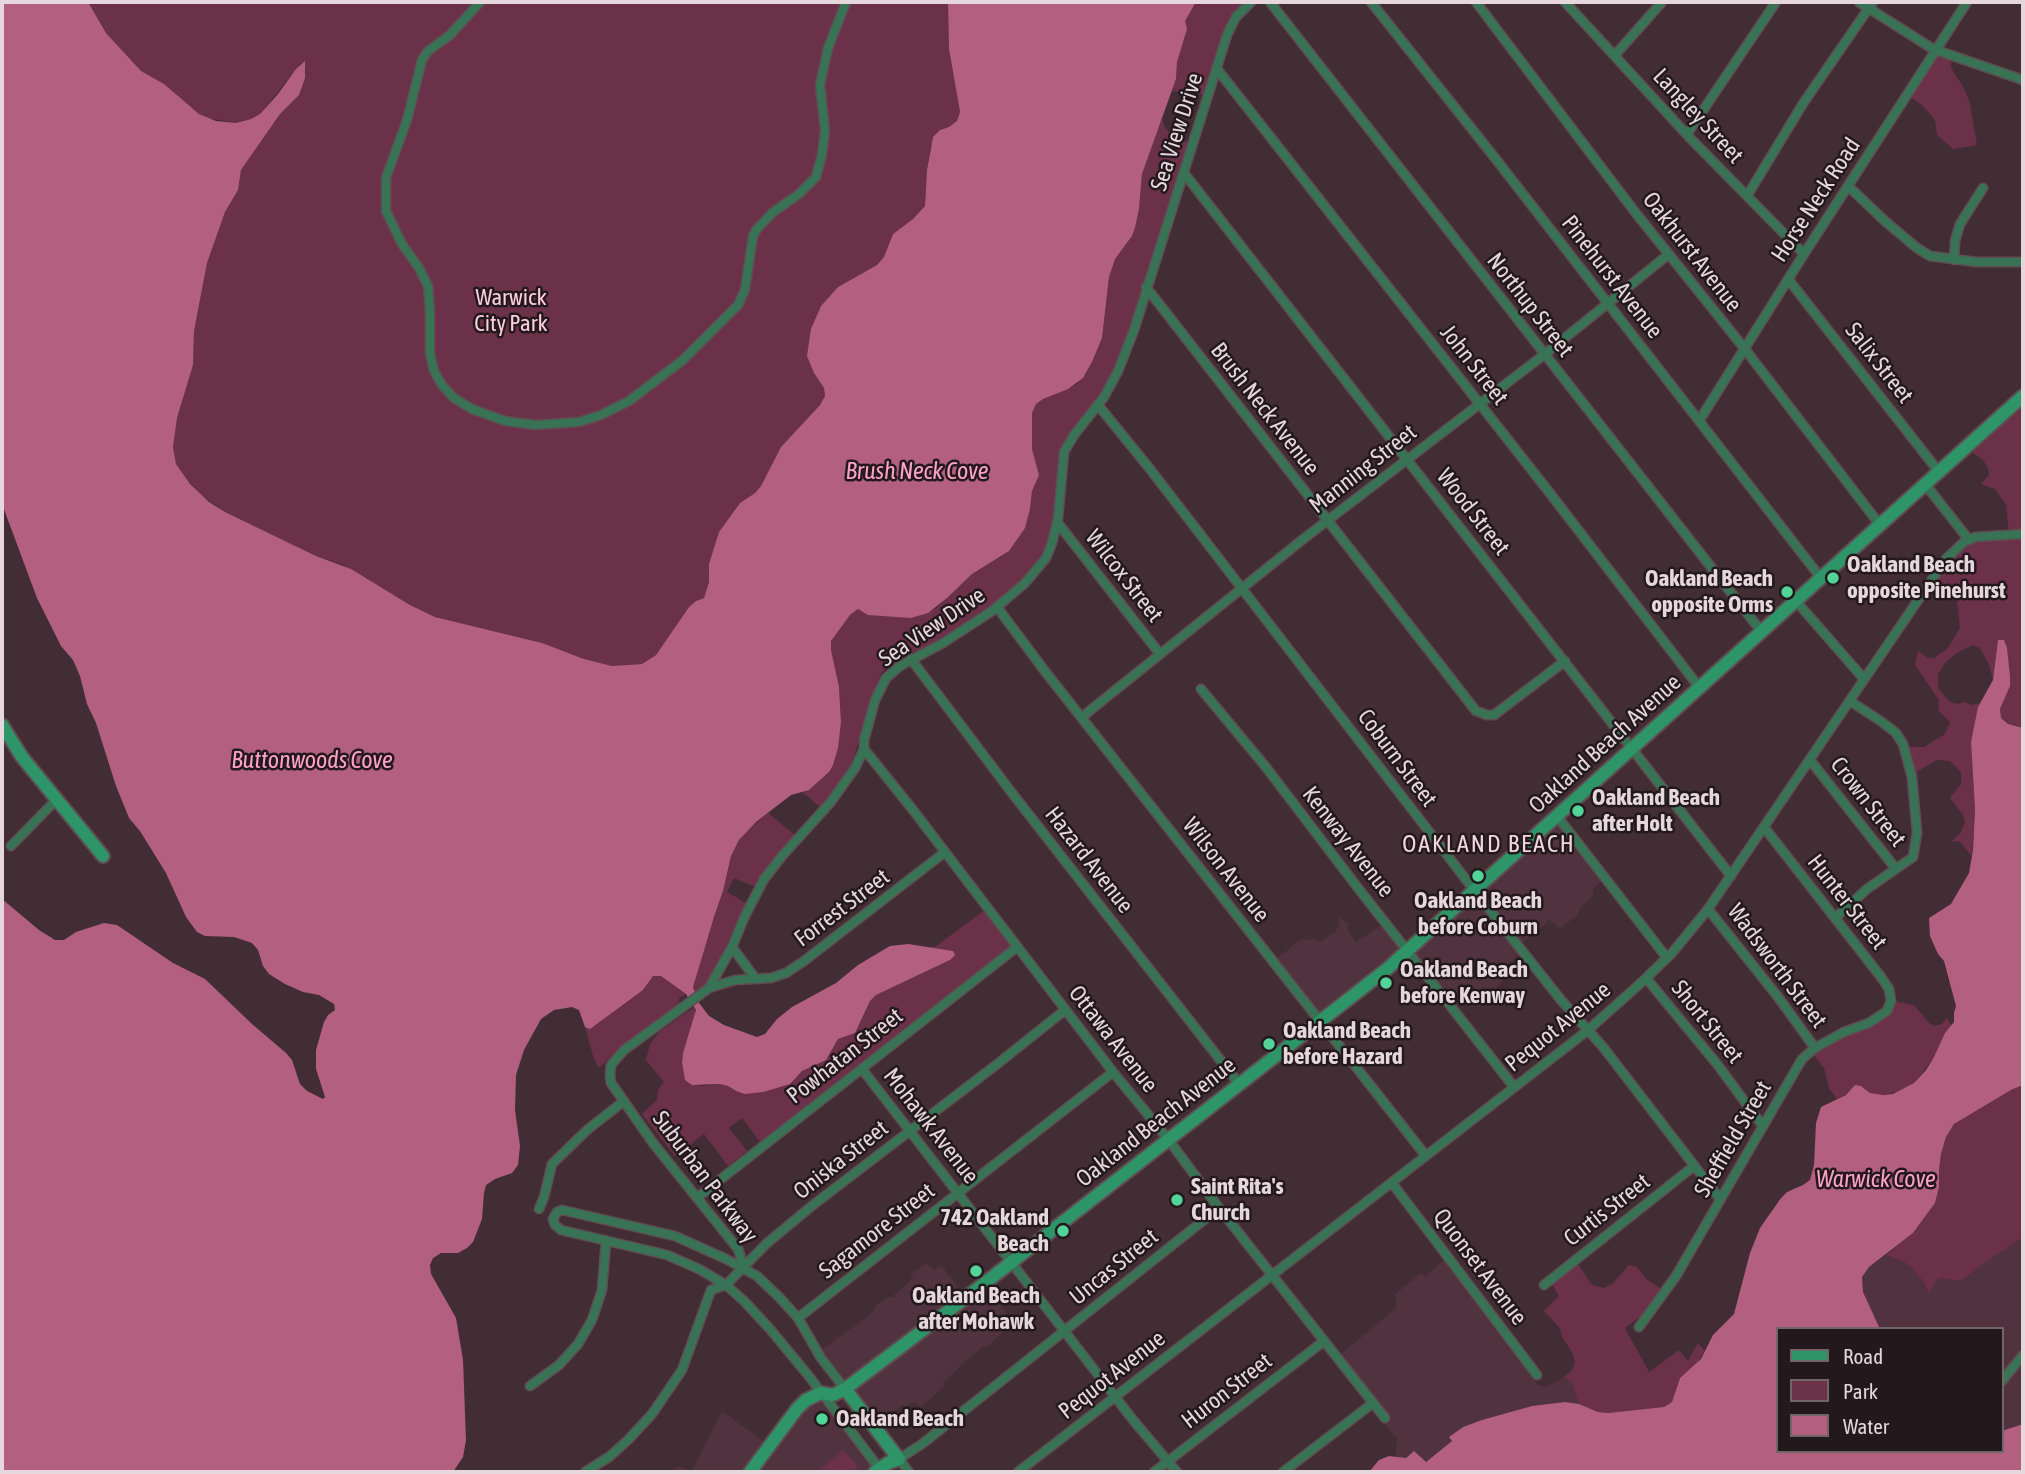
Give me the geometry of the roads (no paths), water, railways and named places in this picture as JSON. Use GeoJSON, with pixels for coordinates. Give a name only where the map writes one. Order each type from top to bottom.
{"type":"FeatureCollection","features":[{"type":"Feature","properties":{"kind":"street"},"geometry":{"type":"LineString","coordinates":[[480,2],[450,34],[428,51],[422,60],[407,120],[386,178],[386,211],[428,286],[430,353],[434,371],[442,385],[454,398],[472,409],[505,421],[536,425],[579,422],[629,401],[684,360],[738,305],[745,290],[753,236],[757,229],[816,177],[825,130],[820,85],[828,48],[846,2]]}},
{"type":"Feature","properties":{"kind":"street","name":"Sea View Drive"},"geometry":{"type":"LineString","coordinates":[[624,1101],[611,1083],[610,1070],[614,1060],[650,1030],[709,988],[764,879],[838,793],[855,768],[864,749],[879,690],[895,669],[943,643],[997,607],[1026,583],[1046,558],[1057,522],[1063,452],[1098,405],[1118,371],[1130,341],[1227,35],[1236,17],[1251,2]]}},
{"type":"Feature","properties":{"kind":"street","name":"Northup Street"},"geometry":{"type":"LineString","coordinates":[[1270,2],[1761,631]]}},
{"type":"Feature","properties":{"kind":"street","name":"Pinehurst Avenue"},"geometry":{"type":"LineString","coordinates":[[1371,2],[1821,578]]}},
{"type":"Feature","properties":{"kind":"street","name":"Oakhurst Avenue"},"geometry":{"type":"LineString","coordinates":[[1476,2],[1880,525]]}},
{"type":"Feature","properties":{"kind":"street","name":"Langley Street"},"geometry":{"type":"LineString","coordinates":[[1565,2],[1687,134],[1804,254]]}},
{"type":"Feature","properties":{"kind":"street"},"geometry":{"type":"LineString","coordinates":[[1615,55],[1662,2]]}},
{"type":"Feature","properties":{"kind":"street"},"geometry":{"type":"LineString","coordinates":[[1687,134],[1776,2]]}},
{"type":"Feature","properties":{"kind":"street"},"geometry":{"type":"LineString","coordinates":[[1859,2],[1871,5],[1933,49],[2023,80]]}},
{"type":"Feature","properties":{"kind":"street","name":"Horse Neck Road"},"geometry":{"type":"LineString","coordinates":[[1699,421],[1967,2]]}},
{"type":"Feature","properties":{"kind":"street"},"geometry":{"type":"LineString","coordinates":[[1747,197],[1804,103],[1871,5]]}},
{"type":"Feature","properties":{"kind":"street","name":"John Street"},"geometry":{"type":"LineString","coordinates":[[1217,69],[1699,687]]}},
{"type":"Feature","properties":{"kind":"street","name":"Wood Street"},"geometry":{"type":"LineString","coordinates":[[1184,173],[1731,876]]}},
{"type":"Feature","properties":{"kind":"street"},"geometry":{"type":"LineString","coordinates":[[1847,186],[1917,248],[1930,256],[1976,262],[2023,262]]}},
{"type":"Feature","properties":{"kind":"street"},"geometry":{"type":"LineString","coordinates":[[1954,260],[1959,223],[1983,188]]}},
{"type":"Feature","properties":{"kind":"street","name":"Manning Street"},"geometry":{"type":"LineString","coordinates":[[1082,718],[1328,520],[1545,354],[1669,254]]}},
{"type":"Feature","properties":{"kind":"street","name":"Salix Street"},"geometry":{"type":"LineString","coordinates":[[1788,279],[1939,472]]}},
{"type":"Feature","properties":{"kind":"street","name":"Brush Neck Avenue"},"geometry":{"type":"LineString","coordinates":[[1146,287],[1472,707],[1487,715],[1494,715],[1565,661]]}},
{"type":"Feature","properties":{"kind":"street","name":"Oakland Beach Avenue"},"geometry":{"type":"LineString","coordinates":[[750,1472],[806,1400],[821,1393],[833,1395],[845,1389],[1362,989],[2023,396]]}},
{"type":"Feature","properties":{"kind":"street","name":"Coburn Street"},"geometry":{"type":"LineString","coordinates":[[1098,405],[1474,890],[1587,1031],[1603,1047],[1720,1199]]}},
{"type":"Feature","properties":{"kind":"street"},"geometry":{"type":"LineString","coordinates":[[1925,484],[1969,540],[1976,537],[2023,534]]}},
{"type":"Feature","properties":{"kind":"street","name":"Wilcox Street"},"geometry":{"type":"LineString","coordinates":[[1057,522],[1160,654]]}},
{"type":"Feature","properties":{"kind":"street","name":"Pequot Avenue"},"geometry":{"type":"LineString","coordinates":[[1018,1472],[1587,1031],[1667,958],[1708,909],[1946,559],[1969,540]]}},
{"type":"Feature","properties":{"kind":"street"},"geometry":{"type":"LineString","coordinates":[[1796,601],[1864,679]]}},
{"type":"Feature","properties":{"kind":"street","name":"Wilson Avenue"},"geometry":{"type":"LineString","coordinates":[[997,607],[1426,1156]]}},
{"type":"Feature","properties":{"kind":"street","name":"Hazard Avenue"},"geometry":{"type":"LineString","coordinates":[[911,659],[1239,1084]]}},
{"type":"Feature","properties":{"kind":"street","name":"Kenway Avenue"},"geometry":{"type":"LineString","coordinates":[[1201,689],[1265,766],[1514,1087]]}},
{"type":"Feature","properties":{"kind":"street"},"geometry":{"type":"LineString","coordinates":[[1835,918],[1867,889],[1913,857],[1916,846],[1916,808],[1912,776],[1903,744],[1896,733],[1850,701]]}},
{"type":"Feature","properties":{"kind":"street"},"geometry":{"type":"LineString","coordinates":[[2,725],[22,757],[103,856]]}},
{"type":"Feature","properties":{"kind":"street","name":"Ottawa Avenue"},"geometry":{"type":"LineString","coordinates":[[864,749],[1385,1418]]}},
{"type":"Feature","properties":{"kind":"street","name":"Crown Street"},"geometry":{"type":"LineString","coordinates":[[1810,760],[1896,869]]}},
{"type":"Feature","properties":{"kind":"street"},"geometry":{"type":"LineString","coordinates":[[11,846],[56,800]]}},
{"type":"Feature","properties":{"kind":"street"},"geometry":{"type":"LineString","coordinates":[[1557,816],[1667,958]]}},
{"type":"Feature","properties":{"kind":"street","name":"Hunter Street"},"geometry":{"type":"LineString","coordinates":[[1763,827],[1889,989],[1889,1004]]}},
{"type":"Feature","properties":{"kind":"street","name":"Forrest Street"},"geometry":{"type":"LineString","coordinates":[[709,988],[735,980],[771,978],[786,973],[945,852]]}},
{"type":"Feature","properties":{"kind":"street","name":"Wadsworth Street"},"geometry":{"type":"LineString","coordinates":[[1708,909],[1815,1048]]}},
{"type":"Feature","properties":{"kind":"street"},"geometry":{"type":"LineString","coordinates":[[732,947],[755,978]]}},
{"type":"Feature","properties":{"kind":"street","name":"Powhatan Street"},"geometry":{"type":"LineString","coordinates":[[698,1197],[1017,947]]}},
{"type":"Feature","properties":{"kind":"street","name":"Short Street"},"geometry":{"type":"LineString","coordinates":[[1646,978],[1710,1055],[1762,1125]]}},
{"type":"Feature","properties":{"kind":"street","name":"Sheffield Street"},"geometry":{"type":"LineString","coordinates":[[1639,1327],[1663,1296],[1802,1059],[1815,1048],[1844,1032],[1869,1023],[1887,1011],[1889,1004]]}},
{"type":"Feature","properties":{"kind":"street","name":"Oniska Street"},"geometry":{"type":"LineString","coordinates":[[585,1472],[609,1457],[652,1414],[682,1370],[711,1290],[726,1285],[765,1244],[1065,1010]]}},
{"type":"Feature","properties":{"kind":"street","name":"Mohawk Avenue"},"geometry":{"type":"LineString","coordinates":[[862,1069],[1177,1472]]}},
{"type":"Feature","properties":{"kind":"street","name":"Sagamore Street"},"geometry":{"type":"LineString","coordinates":[[798,1318],[1113,1072]]}},
{"type":"Feature","properties":{"kind":"street"},"geometry":{"type":"LineString","coordinates":[[539,1209],[552,1164],[587,1130],[624,1101]]}},
{"type":"Feature","properties":{"kind":"street","name":"Suburban Parkway"},"geometry":{"type":"LineString","coordinates":[[624,1101],[653,1143],[738,1249],[744,1268],[757,1276],[798,1318],[821,1358],[909,1472]]}},
{"type":"Feature","properties":{"kind":"street","name":"Curtis Street"},"geometry":{"type":"LineString","coordinates":[[1544,1285],[1693,1166]]}},
{"type":"Feature","properties":{"kind":"street","name":"Quonset Avenue"},"geometry":{"type":"LineString","coordinates":[[1392,1183],[1537,1375]]}},
{"type":"Feature","properties":{"kind":"street","name":"Uncas Street"},"geometry":{"type":"LineString","coordinates":[[899,1459],[916,1449],[1219,1208]]}},
{"type":"Feature","properties":{"kind":"street"},"geometry":{"type":"LineString","coordinates":[[744,1268],[675,1236],[562,1210],[556,1212],[553,1219],[561,1230],[667,1255],[726,1285],[770,1329],[879,1471],[888,1462],[899,1459]]}},
{"type":"Feature","properties":{"kind":"street"},"geometry":{"type":"LineString","coordinates":[[530,1386],[559,1364],[578,1344],[592,1320],[602,1290],[606,1242]]}},
{"type":"Feature","properties":{"kind":"street","name":"Huron Street"},"geometry":{"type":"LineString","coordinates":[[1154,1472],[1324,1341]]}},
{"type":"Feature","properties":{"kind":"street"},"geometry":{"type":"LineString","coordinates":[[2004,1379],[2023,1355]]}},
{"type":"Feature","properties":{"kind":"street"},"geometry":{"type":"LineString","coordinates":[[1283,1472],[1373,1403]]}},
{"type":"Feature","properties":{"kind":"water"},"geometry":{"type":"Polygon","coordinates":[[[2,2],[88,2],[106,33],[141,71],[164,84],[199,114],[216,121],[236,123],[260,114],[305,61],[305,78],[299,95],[280,114],[241,170],[238,190],[225,212],[207,263],[194,331],[193,365],[177,418],[173,447],[176,464],[190,484],[209,502],[225,512],[316,556],[351,569],[435,617],[542,643],[612,666],[642,664],[656,655],[689,607],[704,598],[709,582],[709,564],[719,532],[740,503],[761,486],[781,447],[825,396],[824,388],[807,356],[811,329],[821,306],[838,287],[877,265],[884,257],[893,234],[925,206],[927,170],[933,137],[957,121],[960,112],[949,49],[948,2],[1196,2],[1185,21],[1187,29],[1177,62],[1176,79],[1142,174],[1135,228],[1115,259],[1109,277],[1102,338],[1083,378],[1068,389],[1043,399],[1036,404],[1032,413],[1032,449],[1039,475],[1032,491],[1025,528],[1009,551],[972,574],[928,613],[911,618],[868,615],[858,609],[850,615],[831,641],[839,687],[841,722],[833,765],[809,790],[791,795],[756,822],[739,840],[731,856],[693,987],[699,1003],[709,1016],[724,1025],[757,1037],[765,1034],[777,1019],[792,1007],[836,983],[858,965],[890,946],[908,944],[953,951],[955,955],[950,960],[876,995],[870,1001],[855,1033],[838,1039],[826,1060],[802,1071],[790,1084],[763,1092],[745,1094],[720,1084],[692,1085],[685,1080],[683,1053],[696,1010],[686,994],[661,976],[653,976],[643,990],[590,1029],[585,1027],[579,1010],[572,1007],[554,1010],[541,1019],[524,1050],[516,1075],[515,1110],[520,1146],[518,1165],[512,1173],[486,1185],[482,1219],[473,1242],[458,1253],[441,1253],[433,1258],[430,1265],[431,1274],[456,1318],[463,1360],[466,1440],[463,1457],[453,1472],[2,1472],[2,899],[55,940],[64,940],[76,932],[104,923],[117,925],[173,963],[205,979],[286,1053],[292,1060],[300,1084],[323,1099],[325,1097],[316,1069],[316,1050],[324,1022],[335,1010],[334,1004],[319,995],[303,992],[269,974],[252,943],[234,937],[205,936],[197,932],[186,917],[166,873],[129,818],[87,704],[80,676],[73,660],[61,646],[37,598],[2,504],[2,2]]]}},
{"type":"Feature","properties":{"kind":"water","name":"Warwick Cove"},"geometry":{"type":"Polygon","coordinates":[[[1998,640],[2004,640],[2010,686],[2000,709],[2001,718],[2008,724],[2023,728],[2023,1085],[1954,1124],[1946,1137],[1941,1154],[1935,1203],[1913,1233],[1869,1267],[1862,1277],[1863,1292],[1879,1327],[1776,1327],[1776,1453],[2004,1453],[2004,1430],[2023,1424],[2023,1472],[1369,1472],[1379,1460],[1389,1456],[1406,1458],[1414,1451],[1426,1462],[1452,1441],[1449,1437],[1463,1427],[1532,1406],[1565,1402],[1608,1413],[1664,1407],[1672,1402],[1680,1378],[1701,1359],[1713,1335],[1734,1314],[1750,1253],[1760,1228],[1787,1192],[1810,1180],[1814,1165],[1816,1123],[1821,1107],[1846,1095],[1855,1085],[1870,1093],[1884,1095],[1893,1094],[1914,1083],[1926,1070],[1945,1033],[1954,1022],[1956,1006],[1944,961],[1930,936],[1929,918],[1951,904],[1969,873],[1975,809],[1971,742],[1978,707],[1993,680],[1998,640]]]}},
{"type":"Feature","properties":{"kind":"place","name":"Oakland Beach opposite Pinehurst"},"geometry":{"type":"Point","coordinates":[1833,578]}},
{"type":"Feature","properties":{"kind":"place","name":"Oakland Beach opposite Orms"},"geometry":{"type":"Point","coordinates":[1787,592]}},
{"type":"Feature","properties":{"kind":"place","name":"Oakland Beach after Holt"},"geometry":{"type":"Point","coordinates":[1578,811]}},
{"type":"Feature","properties":{"kind":"place","name":"Oakland Beach before Coburn"},"geometry":{"type":"Point","coordinates":[1478,876]}},
{"type":"Feature","properties":{"kind":"place","name":"Oakland Beach before Kenway"},"geometry":{"type":"Point","coordinates":[1386,983]}},
{"type":"Feature","properties":{"kind":"place","name":"Oakland Beach before Hazard"},"geometry":{"type":"Point","coordinates":[1269,1044]}},
{"type":"Feature","properties":{"kind":"place","name":"Saint Rita's Church"},"geometry":{"type":"Point","coordinates":[1177,1200]}},
{"type":"Feature","properties":{"kind":"place","name":"742 Oakland Beach"},"geometry":{"type":"Point","coordinates":[1063,1231]}},
{"type":"Feature","properties":{"kind":"place","name":"Oakland Beach after Mohawk"},"geometry":{"type":"Point","coordinates":[976,1271]}},
{"type":"Feature","properties":{"kind":"place","name":"Oakland Beach"},"geometry":{"type":"Point","coordinates":[822,1419]}},
{"type":"Feature","properties":{"kind":"district","name":"OAKLAND BEACH"},"geometry":{"type":"Point","coordinates":[1489,844]}},
{"type":"Feature","properties":{"kind":"park label","name":"Warwick City Park"},"geometry":{"type":"Point","coordinates":[511,311]}},
{"type":"Feature","properties":{"kind":"water label","name":"Brush Neck Cove"},"geometry":{"type":"Point","coordinates":[917,471]}},
{"type":"Feature","properties":{"kind":"water label","name":"Buttonwoods Cove"},"geometry":{"type":"Point","coordinates":[312,760]}}]}
